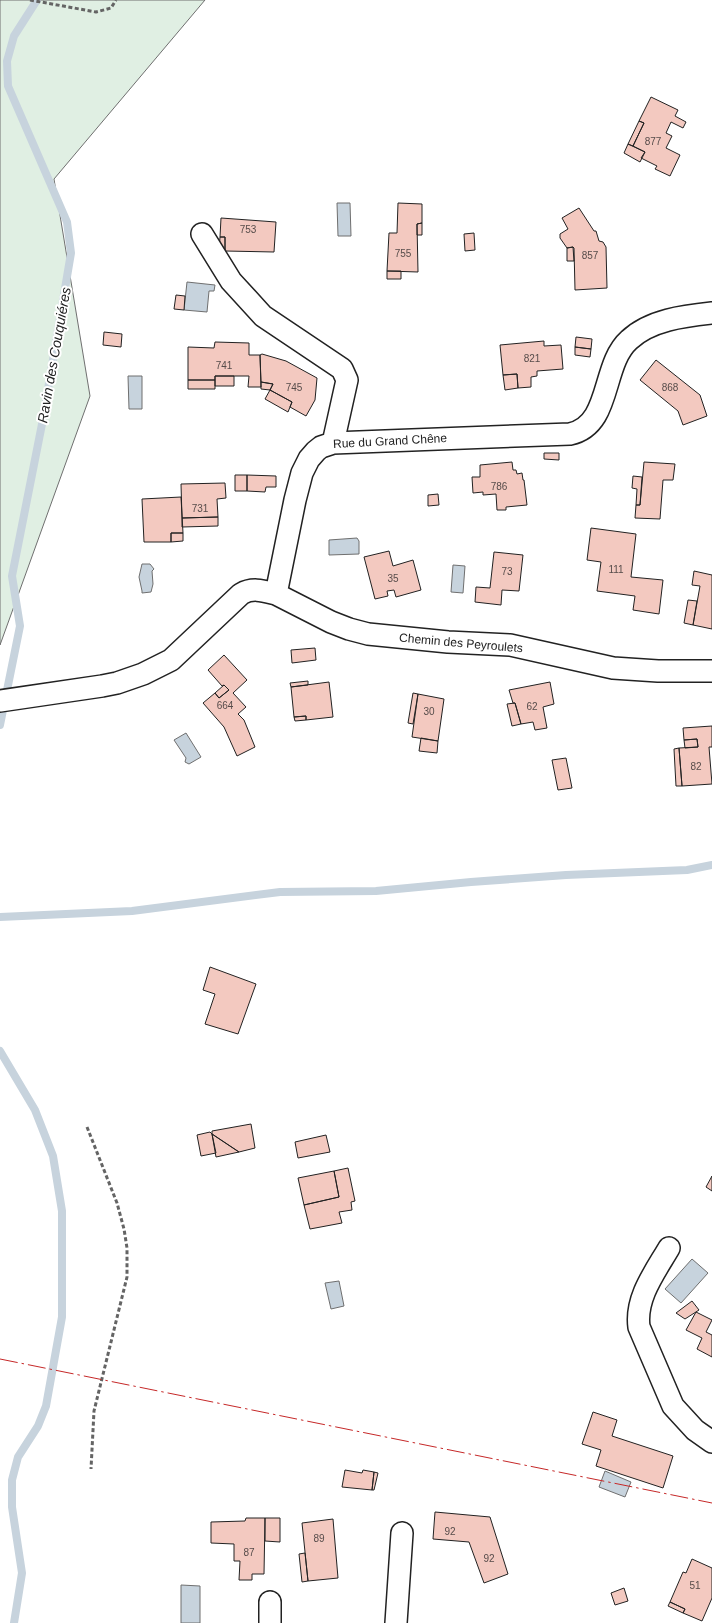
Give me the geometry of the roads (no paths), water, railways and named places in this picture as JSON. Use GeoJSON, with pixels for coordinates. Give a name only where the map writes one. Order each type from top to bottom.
{"type":"FeatureCollection","features":[{"type":"Feature","properties":{"kind":"street"},"geometry":{"type":"LineString","coordinates":[[202,234],[231,281],[263,316],[342,369],[347,380],[333,443]]}},
{"type":"Feature","properties":{"kind":"street","name":"Rue du Grand Chêne"},"geometry":{"type":"LineString","coordinates":[[276,594],[302,473],[309,459],[321,446],[333,443],[570,434],[579,432],[589,425],[596,416],[616,358],[630,339],[661,322],[712,313]]}},
{"type":"Feature","properties":{"kind":"street"},"geometry":{"type":"LineString","coordinates":[[8,699],[102,686],[143,674],[160,667],[178,655],[241,594],[257,590],[276,594]]}},
{"type":"Feature","properties":{"kind":"street","name":"Chemin des Peyroulets"},"geometry":{"type":"LineString","coordinates":[[276,594],[331,622],[368,634],[448,642],[510,645],[613,668],[712,671]]}},
{"type":"Feature","properties":{"kind":"street"},"geometry":{"type":"LineString","coordinates":[[669,1248],[642,1299],[638,1312],[639,1327],[674,1406],[695,1430],[712,1442]]}},
{"type":"Feature","properties":{"kind":"street"},"geometry":{"type":"LineString","coordinates":[[396,1623],[402,1533]]}},
{"type":"Feature","properties":{"kind":"street"},"geometry":{"type":"LineString","coordinates":[[270,1602],[270,1623]]}},
{"type":"Feature","properties":{"kind":"waterway","name":"Ravin des Couquiéres"},"geometry":{"type":"LineString","coordinates":[[0,725],[20,626],[12,576],[43,419],[71,253],[67,222],[8,86],[7,61],[14,36],[37,0]]}},
{"type":"Feature","properties":{"kind":"waterway"},"geometry":{"type":"LineString","coordinates":[[0,917],[132,911],[280,892],[376,891],[566,875],[687,870],[712,865]]}},
{"type":"Feature","properties":{"kind":"waterway","name":"Ravin des Couquiéres"},"geometry":{"type":"LineString","coordinates":[[0,1051],[35,1110],[53,1156],[62,1211],[62,1317],[46,1406],[38,1426],[18,1457],[12,1480],[12,1507],[22,1573],[14,1623]]}}]}
